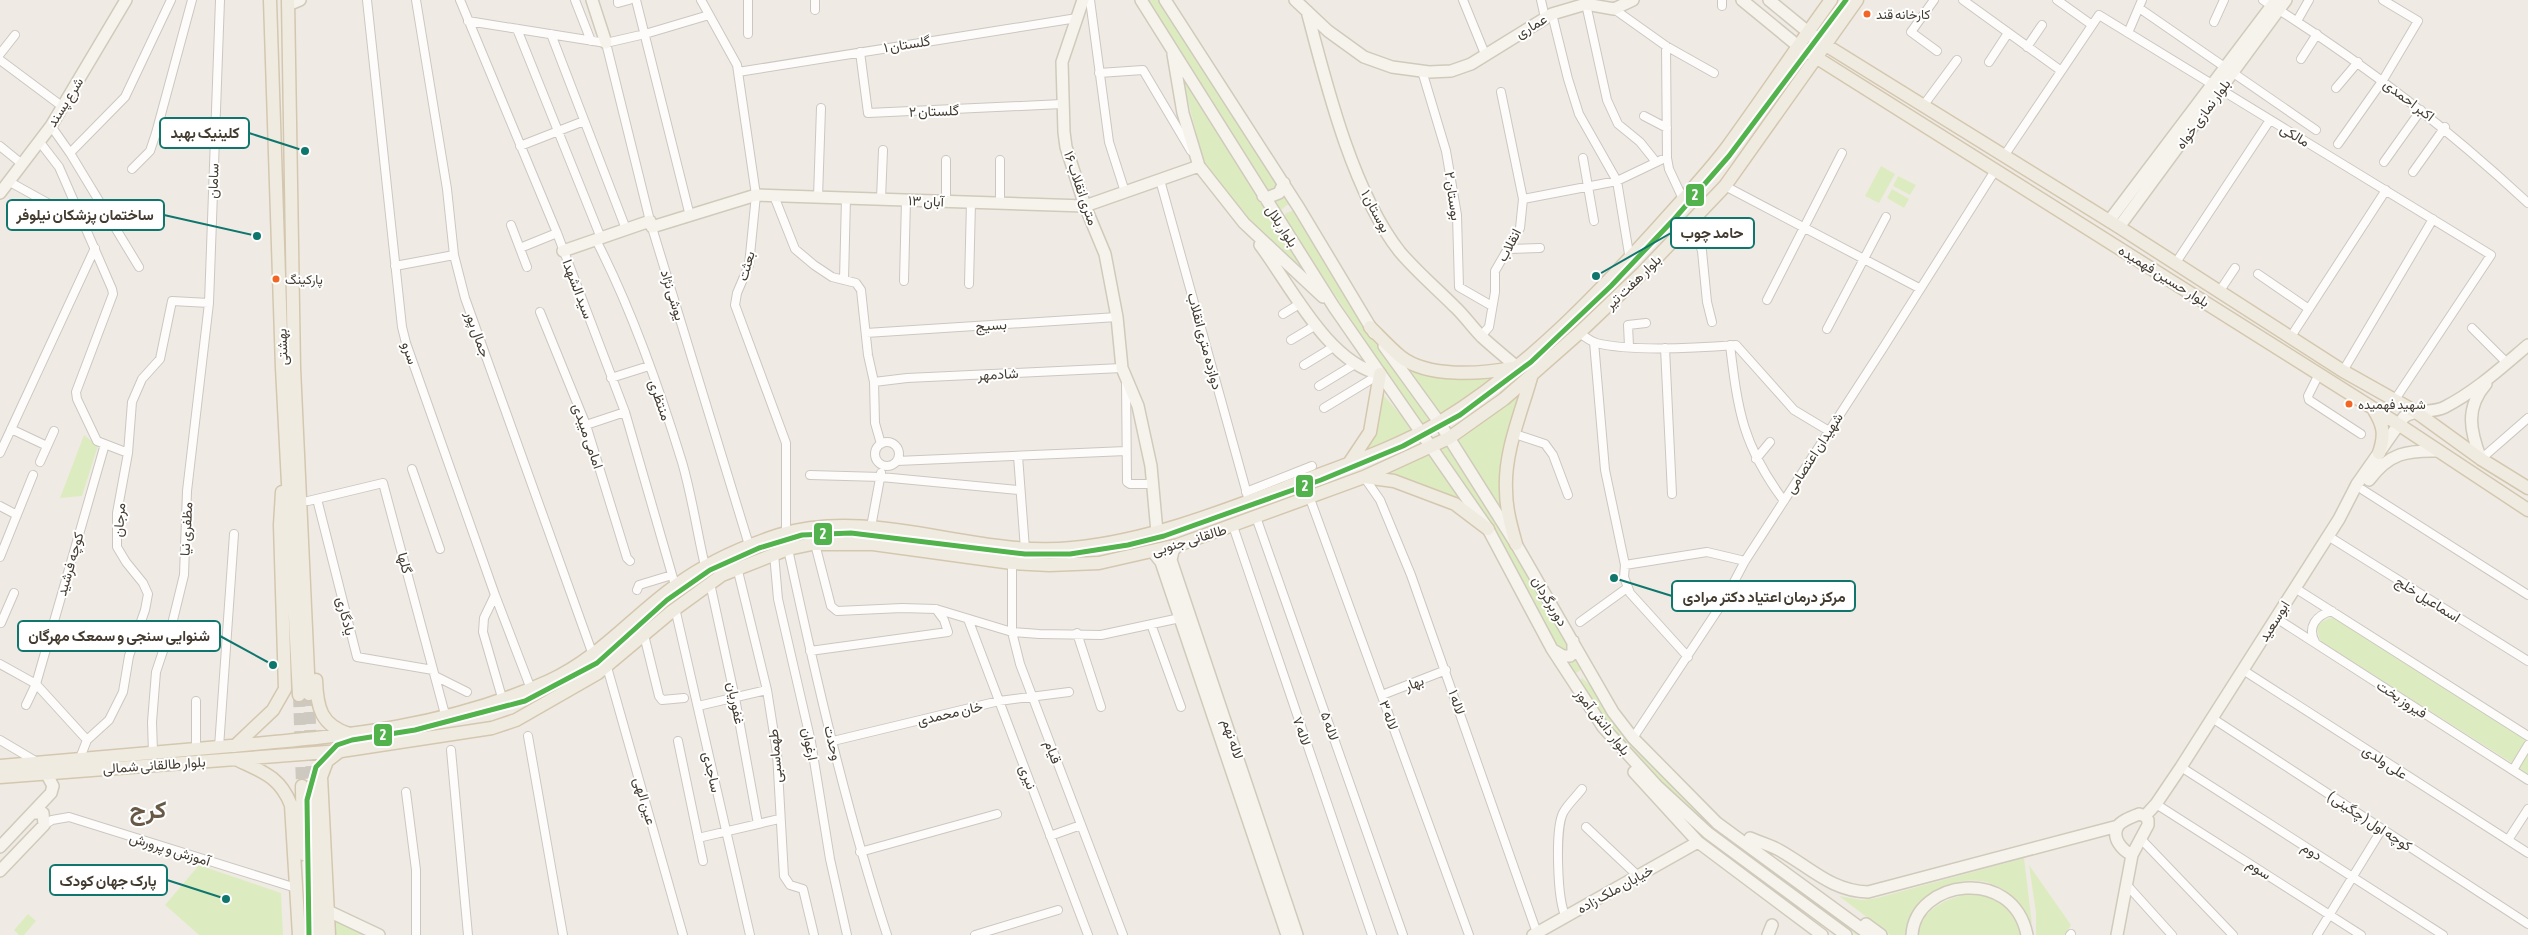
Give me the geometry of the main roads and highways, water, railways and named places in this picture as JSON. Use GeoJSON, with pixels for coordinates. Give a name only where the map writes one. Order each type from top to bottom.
{"type":"FeatureCollection","features":[{"type":"Feature","properties":{"kind":"main road","name":"بهشتى"},"geometry":{"type":"LineString","coordinates":[[270,0],[304,694]]}},
{"type":"Feature","properties":{"kind":"main road"},"geometry":{"type":"LineString","coordinates":[[288,3],[300,0]]}},
{"type":"Feature","properties":{"kind":"main road"},"geometry":{"type":"LineString","coordinates":[[592,0],[606,43]]}},
{"type":"Feature","properties":{"kind":"main road","name":"۱۶ متری انقلاب"},"geometry":{"type":"LineString","coordinates":[[1083,0],[1062,62],[1062,104],[1066,147],[1085,206],[1105,254],[1117,317],[1124,372],[1138,406],[1152,484],[1157,532]]}},
{"type":"Feature","properties":{"kind":"main road","name":"بلوار بلال"},"geometry":{"type":"LineString","coordinates":[[1141,0],[1334,307],[1431,448]]}},
{"type":"Feature","properties":{"kind":"main road","name":"بلوار بلال"},"geometry":{"type":"LineString","coordinates":[[1165,0],[1284,183],[1370,327],[1449,438]]}},
{"type":"Feature","properties":{"kind":"main road","name":"عماری"},"geometry":{"type":"LineString","coordinates":[[1295,0],[1328,31],[1364,57],[1392,67],[1422,71],[1451,71],[1471,64],[1572,4],[1586,4],[1614,9],[1633,0]]}},
{"type":"Feature","properties":{"kind":"main road"},"geometry":{"type":"LineString","coordinates":[[1742,0],[1798,46]]}},
{"type":"Feature","properties":{"kind":"main road"},"geometry":{"type":"LineString","coordinates":[[1753,10],[1763,8],[1765,0]]}},
{"type":"Feature","properties":{"kind":"main road"},"geometry":{"type":"LineString","coordinates":[[1769,0],[1808,32]]}},
{"type":"Feature","properties":{"kind":"main road","name":"بلوار هفت تیر"},"geometry":{"type":"LineString","coordinates":[[1439,422],[1517,367],[1569,322],[1630,260],[1724,151],[1832,0]]}},
{"type":"Feature","properties":{"kind":"main road","name":"بلوار هفت تیر"},"geometry":{"type":"LineString","coordinates":[[1449,438],[1504,398],[1579,333],[1692,222],[1724,186],[1815,56],[1857,0]]}},
{"type":"Feature","properties":{"kind":"main road","name":"شرع پسند"},"geometry":{"type":"LineString","coordinates":[[0,193],[51,126],[121,2]]}},
{"type":"Feature","properties":{"kind":"main road","name":"بهشتى"},"geometry":{"type":"LineString","coordinates":[[288,3],[294,368],[292,425]]}},
{"type":"Feature","properties":{"kind":"main road","name":"بلوار نمازی خواه"},"geometry":{"type":"LineString","coordinates":[[2114,224],[2229,71],[2275,3]]}},
{"type":"Feature","properties":{"kind":"main road","name":"بوستان ۱"},"geometry":{"type":"LineString","coordinates":[[1307,11],[1319,58],[1359,178],[1382,225],[1412,265],[1482,336],[1517,367]]}},
{"type":"Feature","properties":{"kind":"main road","name":"بلوار حسین فهمیده"},"geometry":{"type":"LineString","coordinates":[[1808,32],[1824,44],[2114,224],[2290,338],[2394,401],[2416,412],[2481,458],[2528,488]]}},
{"type":"Feature","properties":{"kind":"main road","name":"بلوار حسین فهمیده"},"geometry":{"type":"LineString","coordinates":[[1798,46],[2373,408],[2528,510]]}},
{"type":"Feature","properties":{"kind":"main road"},"geometry":{"type":"LineString","coordinates":[[1171,47],[1183,112],[1200,166],[1244,223],[1316,325],[1355,364],[1380,374],[1370,432],[1350,463]]}},
{"type":"Feature","properties":{"kind":"main road","name":"۱۳ آبان"},"geometry":{"type":"LineString","coordinates":[[563,251],[626,230],[690,216],[756,195],[1085,206],[1200,166]]}},
{"type":"Feature","properties":{"kind":"main road"},"geometry":{"type":"LineString","coordinates":[[1263,196],[1268,197],[1279,193],[1284,183]]}},
{"type":"Feature","properties":{"kind":"main road"},"geometry":{"type":"LineString","coordinates":[[1244,223],[1334,307]]}},
{"type":"Feature","properties":{"kind":"main road"},"geometry":{"type":"LineString","coordinates":[[1370,327],[1403,358],[1440,370],[1487,372],[1517,367]]}},
{"type":"Feature","properties":{"kind":"main road"},"geometry":{"type":"LineString","coordinates":[[2398,424],[2405,416],[2416,412],[2445,407],[2493,375],[2528,345]]}},
{"type":"Feature","properties":{"kind":"main road"},"geometry":{"type":"LineString","coordinates":[[1516,544],[1505,490],[1515,434],[1532,374]]}},
{"type":"Feature","properties":{"kind":"main road"},"geometry":{"type":"LineString","coordinates":[[2481,458],[2472,432],[2471,411],[2476,397],[2493,375]]}},
{"type":"Feature","properties":{"kind":"main road"},"geometry":{"type":"LineString","coordinates":[[2373,408],[2380,420],[2384,436],[2379,453]]}},
{"type":"Feature","properties":{"kind":"main road","name":"طالقانی جنوبی"},"geometry":{"type":"LineString","coordinates":[[307,740],[352,735],[446,718],[503,701],[531,689],[555,678],[593,656],[674,580],[749,545],[786,533],[817,528],[871,527],[1024,549],[1046,550],[1104,544],[1157,532],[1248,497],[1264,496],[1350,463],[1439,422]]}},
{"type":"Feature","properties":{"kind":"main road","name":"ابوسعید"},"geometry":{"type":"LineString","coordinates":[[2145,816],[2156,804],[2181,767],[2339,519],[2345,504],[2398,424]]}},
{"type":"Feature","properties":{"kind":"main road"},"geometry":{"type":"LineString","coordinates":[[292,425],[313,500],[317,696],[320,709],[328,724],[335,730],[352,735]]}},
{"type":"Feature","properties":{"kind":"main road"},"geometry":{"type":"LineString","coordinates":[[235,746],[273,710],[285,689],[280,525],[292,425]]}},
{"type":"Feature","properties":{"kind":"main road","name":"طالقانی جنوبی"},"geometry":{"type":"LineString","coordinates":[[308,754],[341,751],[506,724],[531,712],[607,667],[675,608],[710,583],[737,567],[788,549],[815,544],[873,544],[1012,564],[1099,563],[1153,552],[1233,526],[1364,477],[1431,448],[1449,438]]}},
{"type":"Feature","properties":{"kind":"main road","name":"دوربرگردان"},"geometry":{"type":"LineString","coordinates":[[1449,438],[1516,544],[1613,712],[1633,738],[1655,760]]}},
{"type":"Feature","properties":{"kind":"main road","name":"بلوار دانش آموز"},"geometry":{"type":"LineString","coordinates":[[1431,448],[1488,529],[1552,649],[1581,696],[1619,746],[1657,786],[1708,832],[1846,935]]}},
{"type":"Feature","properties":{"kind":"main road"},"geometry":{"type":"LineString","coordinates":[[2339,519],[2378,468],[2392,457],[2410,451],[2439,450]]}},
{"type":"Feature","properties":{"kind":"main road"},"geometry":{"type":"LineString","coordinates":[[1364,477],[1394,482],[1455,504],[1488,529]]}},
{"type":"Feature","properties":{"kind":"main road"},"geometry":{"type":"LineString","coordinates":[[1264,496],[1276,501],[1273,511]]}},
{"type":"Feature","properties":{"kind":"main road","name":"لاله نهم"},"geometry":{"type":"LineString","coordinates":[[1178,545],[1173,551],[1171,560],[1172,578],[1180,618],[1297,935]]}},
{"type":"Feature","properties":{"kind":"main road","name":"لاله نهم"},"geometry":{"type":"LineString","coordinates":[[1153,552],[1172,578],[1243,786],[1287,935]]}},
{"type":"Feature","properties":{"kind":"main road"},"geometry":{"type":"LineString","coordinates":[[1552,649],[1563,656],[1570,656],[1574,649],[1573,641]]}},
{"type":"Feature","properties":{"kind":"main road"},"geometry":{"type":"LineString","coordinates":[[1581,696],[1576,680],[1578,676],[1587,675],[1596,683]]}},
{"type":"Feature","properties":{"kind":"main road"},"geometry":{"type":"LineString","coordinates":[[517,695],[513,703],[514,708],[521,713],[531,712]]}},
{"type":"Feature","properties":{"kind":"main road"},"geometry":{"type":"LineString","coordinates":[[459,733],[487,721],[487,712],[478,709]]}},
{"type":"Feature","properties":{"kind":"main road","name":"بلوار طالقانی شمالی"},"geometry":{"type":"LineString","coordinates":[[0,766],[307,740]]}},
{"type":"Feature","properties":{"kind":"main road"},"geometry":{"type":"LineString","coordinates":[[1619,746],[1634,772],[1650,792],[1698,842],[1822,935]]}},
{"type":"Feature","properties":{"kind":"main road"},"geometry":{"type":"LineString","coordinates":[[329,935],[326,910],[321,777],[326,761],[341,751]]}},
{"type":"Feature","properties":{"kind":"main road","name":"بلوار طالقانی شمالی"},"geometry":{"type":"LineString","coordinates":[[0,777],[308,754]]}},
{"type":"Feature","properties":{"kind":"main road"},"geometry":{"type":"LineString","coordinates":[[235,759],[267,774],[285,790],[293,817],[298,935]]}},
{"type":"Feature","properties":{"kind":"main road"},"geometry":{"type":"LineString","coordinates":[[1655,760],[1726,821],[1881,935]]}},
{"type":"Feature","properties":{"kind":"main road"},"geometry":{"type":"LineString","coordinates":[[1655,760],[1693,801],[1717,823],[1870,935]]}},
{"type":"Feature","properties":{"kind":"main road"},"geometry":{"type":"LineString","coordinates":[[0,847],[52,793],[53,786],[46,773]]}},
{"type":"Feature","properties":{"kind":"main road"},"geometry":{"type":"LineString","coordinates":[[306,935],[307,786],[318,935]]}},
{"type":"Feature","properties":{"kind":"main road"},"geometry":{"type":"LineString","coordinates":[[0,871],[44,825],[43,813],[33,813]]}},
{"type":"Feature","properties":{"kind":"main road"},"geometry":{"type":"LineString","coordinates":[[1750,838],[1778,849],[1838,888],[1852,892],[1868,892],[2118,826],[2139,814],[2145,816],[2148,820],[2148,825],[2132,855],[2117,935]]}},
{"type":"Feature","properties":{"kind":"main road"},"geometry":{"type":"LineString","coordinates":[[2118,826],[2116,834],[2120,846],[2132,855]]}},
{"type":"Feature","properties":{"kind":"main road","name":"خیابان ملک زاده"},"geometry":{"type":"LineString","coordinates":[[1535,934],[1698,842]]}},
{"type":"Feature","properties":{"kind":"main road"},"geometry":{"type":"LineString","coordinates":[[1912,935],[1915,920],[1930,904],[1945,893],[1972,887],[1993,891],[2010,902],[2018,911],[2027,935]]}},
{"type":"Feature","properties":{"kind":"main road"},"geometry":{"type":"LineString","coordinates":[[326,910],[379,935]]}},
{"type":"Feature","properties":{"kind":"tunnel"},"geometry":{"type":"LineString","coordinates":[[309,694],[312,786]]}},
{"type":"Feature","properties":{"kind":"tunnel"},"geometry":{"type":"LineString","coordinates":[[299,695],[302,786]]}},
{"type":"Feature","properties":{"kind":"place","name":"کارخانه قند"},"geometry":{"type":"Point","coordinates":[1867,14]}},
{"type":"Feature","properties":{"kind":"place","name":"کلینیک بهبد"},"geometry":{"type":"Point","coordinates":[305,151]}},
{"type":"Feature","properties":{"kind":"place","name":"ساختمان پزشکان نیلوفر"},"geometry":{"type":"Point","coordinates":[257,236]}},
{"type":"Feature","properties":{"kind":"place","name":"حامد چوب"},"geometry":{"type":"Point","coordinates":[1596,276]}},
{"type":"Feature","properties":{"kind":"place","name":"پارکینگ"},"geometry":{"type":"Point","coordinates":[276,279]}},
{"type":"Feature","properties":{"kind":"place","name":"شهید فهمیده"},"geometry":{"type":"Point","coordinates":[2349,404]}},
{"type":"Feature","properties":{"kind":"place","name":"مرکز درمان اعتیاد دکتر مرادی"},"geometry":{"type":"Point","coordinates":[1614,578]}},
{"type":"Feature","properties":{"kind":"place","name":"شنوایی سنجی و سمعک مهرگان"},"geometry":{"type":"Point","coordinates":[273,665]}},
{"type":"Feature","properties":{"kind":"place","name":"پارک جهان کودک"},"geometry":{"type":"Point","coordinates":[226,899]}},
{"type":"Feature","properties":{"kind":"district","name":"کرج"},"geometry":{"type":"Point","coordinates":[148,809]}}]}
